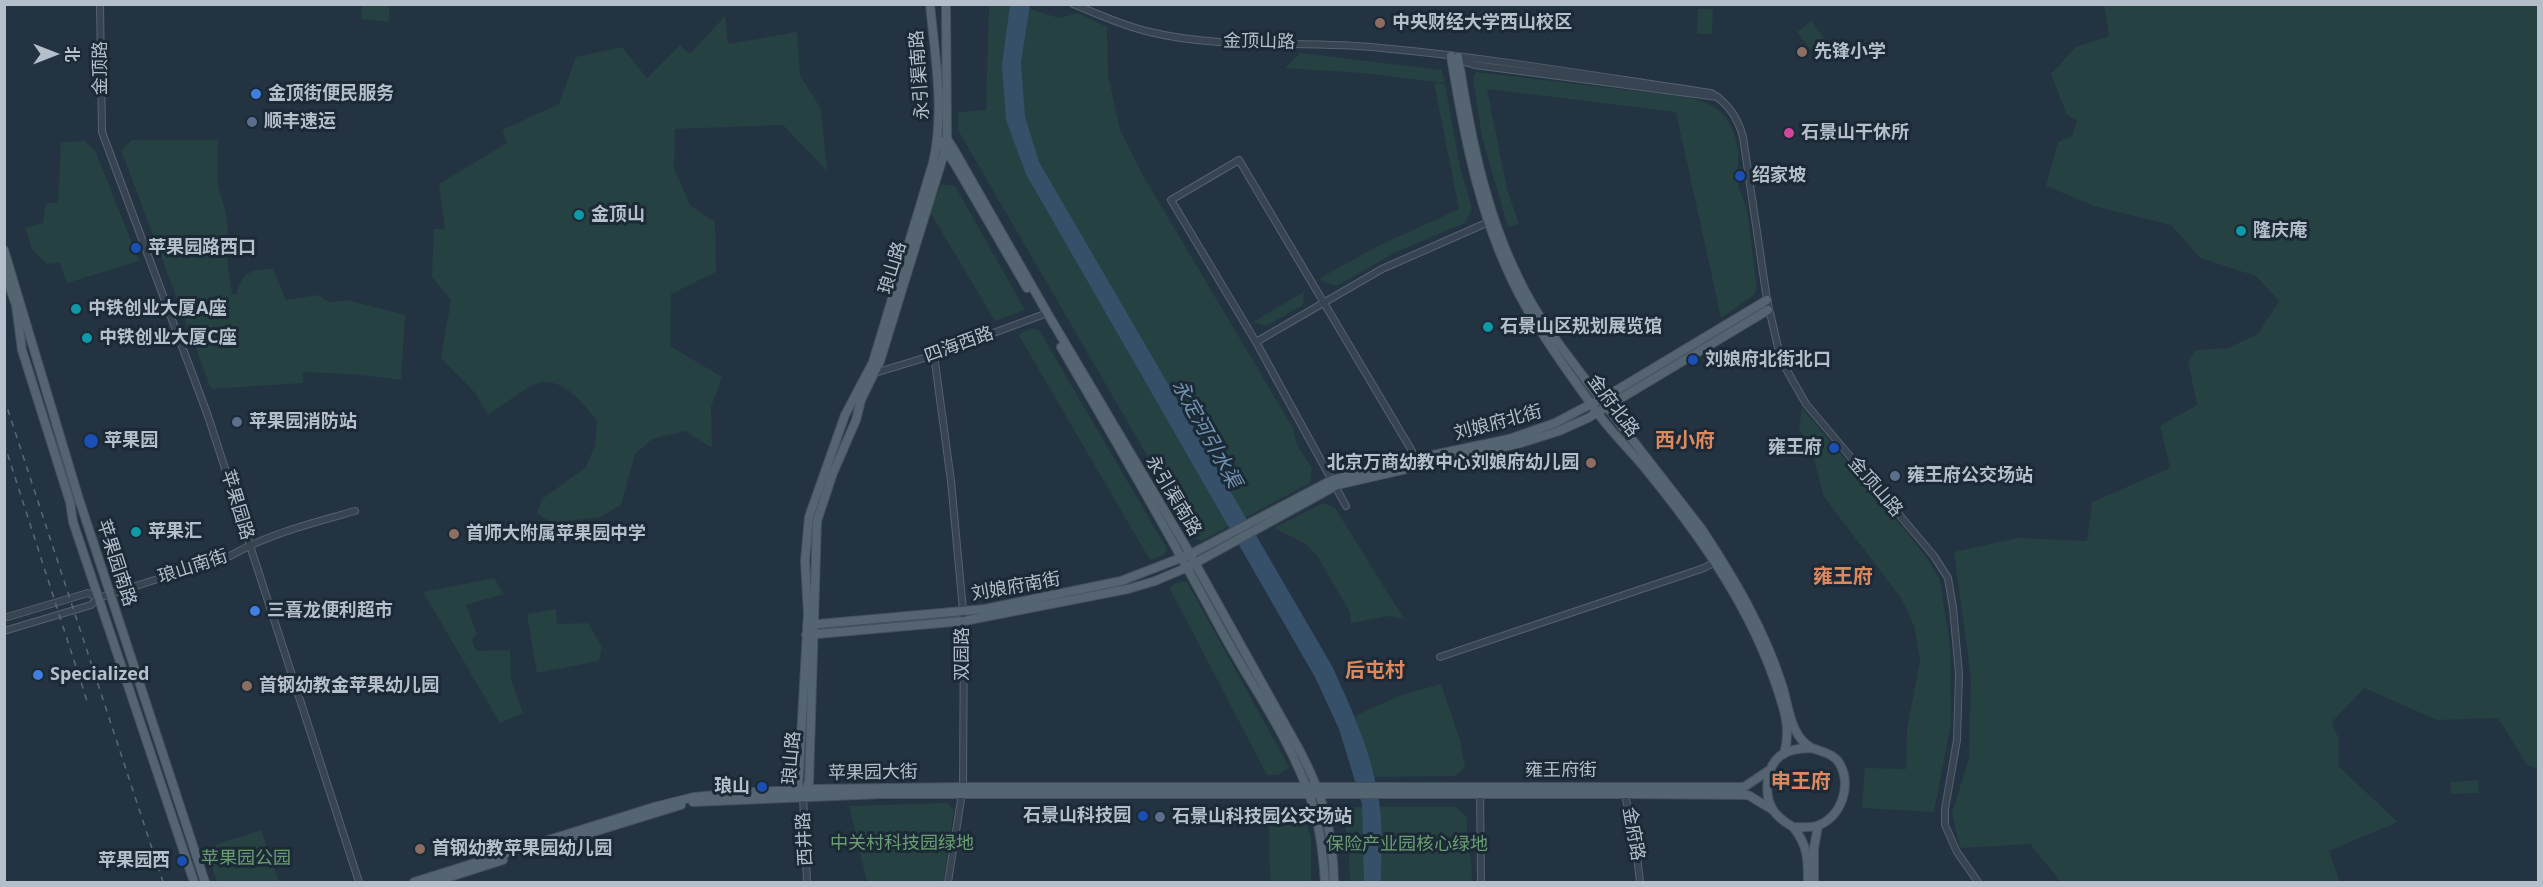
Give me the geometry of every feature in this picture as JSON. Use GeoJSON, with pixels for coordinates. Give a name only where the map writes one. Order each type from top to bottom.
{"type":"FeatureCollection","features":[{"type":"Feature","properties":{"kind":"main road","name":"永引渠南路"},"geometry":{"type":"LineString","coordinates":[[930,4],[938,66],[938,144],[945,150],[1189,560],[1293,757],[1308,791],[1319,831],[1325,882]]}},
{"type":"Feature","properties":{"kind":"main road","name":"永引渠南路"},"geometry":{"type":"LineString","coordinates":[[946,4],[947,139],[1319,791],[1330,832],[1334,882]]}},
{"type":"Feature","properties":{"kind":"main road","name":"金府北路"},"geometry":{"type":"LineString","coordinates":[[1456,58],[1471,134],[1499,252],[1526,306],[1597,413],[1695,530],[1749,606],[1774,662],[1795,730],[1802,742],[1812,748]]}},
{"type":"Feature","properties":{"kind":"main road","name":"永引渠南路"},"geometry":{"type":"LineString","coordinates":[[938,144],[947,139]]}},
{"type":"Feature","properties":{"kind":"main road","name":"琅山路"},"geometry":{"type":"LineString","coordinates":[[802,792],[817,521],[833,473],[856,420],[861,400],[875,373],[947,139]]}},
{"type":"Feature","properties":{"kind":"main road","name":"琅山路"},"geometry":{"type":"LineString","coordinates":[[811,625],[805,561],[809,518],[845,415],[873,362],[938,144]]}},
{"type":"Feature","properties":{"kind":"main road","name":"金府北路"},"geometry":{"type":"LineString","coordinates":[[1491,221],[1518,278],[1555,339],[1606,408],[1701,528],[1768,664],[1789,735],[1784,754]]}},
{"type":"Feature","properties":{"kind":"main road","name":"苹果园南路"},"geometry":{"type":"LineString","coordinates":[[4,250],[74,482],[205,882]]}},
{"type":"Feature","properties":{"kind":"main road","name":"苹果园南路"},"geometry":{"type":"LineString","coordinates":[[4,271],[16,305],[22,350],[98,598],[194,882]]}},
{"type":"Feature","properties":{"kind":"main road","name":"刘娘府北街"},"geometry":{"type":"LineString","coordinates":[[1189,560],[1335,482],[1414,459],[1523,435],[1592,405],[1767,300]]}},
{"type":"Feature","properties":{"kind":"main road","name":"刘娘府北街"},"geometry":{"type":"LineString","coordinates":[[1335,482],[1528,441],[1559,431],[1606,408],[1768,309]]}},
{"type":"Feature","properties":{"kind":"main road","name":"刘娘府南街"},"geometry":{"type":"LineString","coordinates":[[811,625],[963,612],[1121,581],[1189,560]]}},
{"type":"Feature","properties":{"kind":"main road","name":"刘娘府南街"},"geometry":{"type":"LineString","coordinates":[[810,634],[964,621],[1128,589],[1155,581],[1189,560]]}},
{"type":"Feature","properties":{"kind":"main road"},"geometry":{"type":"LineString","coordinates":[[1793,827],[1818,826],[1838,810],[1844,794],[1845,783],[1837,761],[1830,755],[1812,748],[1797,749],[1779,756],[1771,769],[1768,796],[1773,810],[1793,827],[1808,850],[1808,882]]}},
{"type":"Feature","properties":{"kind":"main road","name":"雍王府街"},"geometry":{"type":"LineString","coordinates":[[1346,791],[1389,795],[1480,795],[1744,787],[1771,769]]}},
{"type":"Feature","properties":{"kind":"main road","name":"雍王府街"},"geometry":{"type":"LineString","coordinates":[[1346,791],[1388,786],[1480,786],[1748,795],[1773,810]]}},
{"type":"Feature","properties":{"kind":"main road","name":"苹果园大街"},"geometry":{"type":"LineString","coordinates":[[414,882],[673,801],[702,796],[802,792],[1346,791]]}},
{"type":"Feature","properties":{"kind":"main road","name":"苹果园大街"},"geometry":{"type":"LineString","coordinates":[[434,882],[683,804],[802,792]]}},
{"type":"Feature","properties":{"kind":"main road"},"geometry":{"type":"LineString","coordinates":[[1814,882],[1814,848],[1818,826]]}},
{"type":"Feature","properties":{"kind":"street","name":"金顶路"},"geometry":{"type":"LineString","coordinates":[[100,4],[102,132]]}},
{"type":"Feature","properties":{"kind":"street","name":"金顶山路"},"geometry":{"type":"LineString","coordinates":[[1073,4],[1149,32],[1202,40],[1356,46],[1456,58],[1718,97],[1736,119],[1743,137],[1768,309],[1780,360],[1801,398],[1927,548],[1948,578],[1958,656],[1959,707],[1957,740],[1944,815],[1945,825],[1957,852],[1978,882]]}},
{"type":"Feature","properties":{"kind":"street","name":"苹果园路"},"geometry":{"type":"LineString","coordinates":[[102,132],[197,385],[359,882]]}},
{"type":"Feature","properties":{"kind":"street"},"geometry":{"type":"LineString","coordinates":[[1346,506],[1335,482],[1256,342],[1171,200],[1239,160],[1412,451],[1414,459]]}},
{"type":"Feature","properties":{"kind":"street"},"geometry":{"type":"LineString","coordinates":[[1256,342],[1405,257],[1491,221]]}},
{"type":"Feature","properties":{"kind":"street","name":"四海西路"},"geometry":{"type":"LineString","coordinates":[[875,373],[934,355],[1042,315]]}},
{"type":"Feature","properties":{"kind":"street","name":"双园路"},"geometry":{"type":"LineString","coordinates":[[934,355],[951,481],[964,621],[962,791],[948,882]]}},
{"type":"Feature","properties":{"kind":"street","name":"琅山南街"},"geometry":{"type":"LineString","coordinates":[[98,598],[230,556],[249,545],[305,525],[355,511]]}},
{"type":"Feature","properties":{"kind":"street"},"geometry":{"type":"LineString","coordinates":[[1440,657],[1704,568],[1718,560]]}},
{"type":"Feature","properties":{"kind":"street"},"geometry":{"type":"LineString","coordinates":[[4,618],[88,593],[98,598],[91,605],[4,631]]}},
{"type":"Feature","properties":{"kind":"street"},"geometry":{"type":"LineString","coordinates":[[1480,786],[1481,882]]}},
{"type":"Feature","properties":{"kind":"street","name":"金府路"},"geometry":{"type":"LineString","coordinates":[[1624,790],[1636,848],[1640,882]]}},
{"type":"Feature","properties":{"kind":"street","name":"西井路"},"geometry":{"type":"LineString","coordinates":[[802,792],[807,882]]}},
{"type":"Feature","properties":{"kind":"green space"},"geometry":{"type":"Polygon","coordinates":[[[362,5],[389,5],[389,22],[361,19],[362,5]]]}},
{"type":"Feature","properties":{"kind":"green space"},"geometry":{"type":"Polygon","coordinates":[[[989,5],[1017,5],[1059,18],[1078,13],[1107,27],[1108,75],[1120,130],[1141,172],[1293,428],[1297,445],[1312,468],[1310,483],[1201,541],[1195,538],[958,130],[958,112],[986,110],[989,5]]]}},
{"type":"Feature","properties":{"kind":"green space"},"geometry":{"type":"Polygon","coordinates":[[[2104,5],[2538,5],[2538,769],[2527,765],[2498,718],[2437,720],[2364,688],[2332,722],[2339,740],[2338,766],[2398,822],[2329,851],[2340,882],[2061,882],[2030,844],[1960,848],[1952,813],[1969,758],[1971,678],[1954,552],[2017,538],[2087,541],[2092,502],[2170,468],[2160,426],[2197,405],[2188,361],[2196,350],[2228,348],[2258,334],[2279,301],[2256,276],[2200,258],[2171,225],[2094,206],[2046,186],[2058,142],[2072,136],[2077,120],[2067,115],[2051,74],[2076,47],[2109,36],[2104,5]]]}},
{"type":"Feature","properties":{"kind":"green space"},"geometry":{"type":"Polygon","coordinates":[[[1698,9],[1713,9],[1712,34],[1697,34],[1698,9]]]}},
{"type":"Feature","properties":{"kind":"green space"},"geometry":{"type":"Polygon","coordinates":[[[725,16],[728,44],[797,32],[800,75],[821,109],[827,171],[783,125],[675,129],[674,168],[690,205],[715,222],[716,272],[671,294],[670,346],[722,377],[711,407],[712,448],[685,431],[652,439],[635,454],[621,505],[600,517],[552,523],[537,513],[542,499],[586,467],[595,445],[597,421],[579,399],[563,387],[546,382],[530,386],[488,415],[475,393],[441,358],[451,300],[432,277],[434,229],[445,229],[439,184],[507,143],[502,130],[559,104],[576,57],[622,47],[647,78],[680,45],[690,54],[725,16]]]}},
{"type":"Feature","properties":{"kind":"green space"},"geometry":{"type":"Polygon","coordinates":[[[1811,21],[1828,43],[1814,54],[1797,32],[1811,21]]]}},
{"type":"Feature","properties":{"kind":"green space"},"geometry":{"type":"Polygon","coordinates":[[[1300,53],[1442,70],[1445,83],[1362,73],[1285,68],[1300,53]]]}},
{"type":"Feature","properties":{"kind":"green space"},"geometry":{"type":"Polygon","coordinates":[[[1476,72],[1686,97],[1716,108],[1729,122],[1736,140],[1738,184],[1748,216],[1757,288],[1755,294],[1721,318],[1676,112],[1487,89],[1507,189],[1519,224],[1508,227],[1482,137],[1473,77],[1476,72]]]}},
{"type":"Feature","properties":{"kind":"green space"},"geometry":{"type":"Polygon","coordinates":[[[1434,83],[1445,84],[1460,167],[1472,208],[1465,223],[1396,252],[1337,286],[1323,282],[1320,278],[1378,246],[1459,209],[1434,83]]]}},
{"type":"Feature","properties":{"kind":"green space"},"geometry":{"type":"Polygon","coordinates":[[[132,140],[218,140],[218,185],[228,230],[226,251],[232,294],[237,294],[242,280],[249,273],[273,269],[286,300],[319,295],[332,302],[348,300],[405,315],[401,380],[352,374],[303,372],[303,383],[211,389],[121,150],[132,140]]]}},
{"type":"Feature","properties":{"kind":"green space"},"geometry":{"type":"Polygon","coordinates":[[[84,141],[95,150],[139,261],[67,283],[60,263],[47,264],[32,249],[25,228],[43,223],[46,203],[58,203],[61,142],[84,141]]]}},
{"type":"Feature","properties":{"kind":"green space"},"geometry":{"type":"Polygon","coordinates":[[[941,184],[955,186],[1025,310],[995,321],[930,212],[941,184]]]}},
{"type":"Feature","properties":{"kind":"green space"},"geometry":{"type":"Polygon","coordinates":[[[1304,292],[1303,305],[1266,326],[1253,322],[1304,292]]]}},
{"type":"Feature","properties":{"kind":"green space"},"geometry":{"type":"Polygon","coordinates":[[[1032,328],[1039,330],[1167,549],[1164,555],[1150,560],[1018,334],[1032,328]]]}},
{"type":"Feature","properties":{"kind":"green space"},"geometry":{"type":"Polygon","coordinates":[[[1802,408],[1912,539],[1930,562],[1940,581],[1950,645],[1951,723],[1934,812],[1862,808],[1865,768],[1906,769],[1907,730],[1920,660],[1914,626],[1901,598],[1824,497],[1811,449],[1799,429],[1802,408]]]}},
{"type":"Feature","properties":{"kind":"green space"},"geometry":{"type":"Polygon","coordinates":[[[1323,503],[1335,508],[1404,619],[1390,616],[1351,623],[1350,612],[1317,556],[1306,544],[1274,528],[1323,503]]]}},
{"type":"Feature","properties":{"kind":"green space"},"geometry":{"type":"Polygon","coordinates":[[[494,578],[504,594],[466,605],[477,634],[472,640],[476,651],[510,650],[511,679],[523,713],[500,723],[423,592],[494,578]]]}},
{"type":"Feature","properties":{"kind":"green space"},"geometry":{"type":"Polygon","coordinates":[[[1181,581],[1187,582],[1289,767],[1278,775],[1267,775],[1169,587],[1181,581]]]}},
{"type":"Feature","properties":{"kind":"green space"},"geometry":{"type":"Polygon","coordinates":[[[556,609],[557,624],[588,623],[602,647],[599,661],[537,673],[527,614],[556,609]]]}},
{"type":"Feature","properties":{"kind":"green space"},"geometry":{"type":"Polygon","coordinates":[[[1441,684],[1460,740],[1465,767],[1455,776],[1375,777],[1355,716],[1401,695],[1441,684]]]}},
{"type":"Feature","properties":{"kind":"green space"},"geometry":{"type":"Polygon","coordinates":[[[2478,780],[2479,793],[2451,794],[2450,782],[2478,780]]]}},
{"type":"Feature","properties":{"kind":"green space","name":"中关村科技园绿地"},"geometry":{"type":"Polygon","coordinates":[[[947,803],[954,810],[943,882],[867,882],[849,806],[947,803]]]}},
{"type":"Feature","properties":{"kind":"green space","name":"保险产业园核心绿地"},"geometry":{"type":"Polygon","coordinates":[[[1346,807],[1456,807],[1467,818],[1467,844],[1471,859],[1472,882],[1350,882],[1348,840],[1342,813],[1346,807]]]}},
{"type":"Feature","properties":{"kind":"green space"},"geometry":{"type":"Polygon","coordinates":[[[1302,810],[1311,837],[1311,882],[1270,882],[1269,819],[1302,810]]]}},
{"type":"Feature","properties":{"kind":"green space","name":"苹果园公园"},"geometry":{"type":"Polygon","coordinates":[[[261,830],[279,882],[217,882],[205,848],[261,830]]]}},
{"type":"Feature","properties":{"kind":"water"},"geometry":{"type":"Polygon","coordinates":[[[1010,5],[1030,5],[1021,62],[1025,117],[1039,162],[1332,666],[1355,718],[1368,753],[1377,789],[1381,826],[1381,882],[1364,882],[1362,804],[1339,729],[1316,679],[1026,174],[1006,120],[1002,65],[1010,5]]]}},
{"type":"Feature","properties":{"kind":"railway"},"geometry":{"type":"LineString","coordinates":[[4,398],[163,882]]}},
{"type":"Feature","properties":{"kind":"railway"},"geometry":{"type":"LineString","coordinates":[[4,443],[87,701]]}},
{"type":"Feature","properties":{"kind":"place","name":"中央财经大学西山校区"},"geometry":{"type":"Point","coordinates":[1380,23]}},
{"type":"Feature","properties":{"kind":"place","name":"先锋小学"},"geometry":{"type":"Point","coordinates":[1802,52]}},
{"type":"Feature","properties":{"kind":"place","name":"金顶街便民服务"},"geometry":{"type":"Point","coordinates":[256,94]}},
{"type":"Feature","properties":{"kind":"place","name":"顺丰速运"},"geometry":{"type":"Point","coordinates":[252,122]}},
{"type":"Feature","properties":{"kind":"place","name":"石景山干休所"},"geometry":{"type":"Point","coordinates":[1789,133]}},
{"type":"Feature","properties":{"kind":"place","name":"绍家坡"},"geometry":{"type":"Point","coordinates":[1740,176]}},
{"type":"Feature","properties":{"kind":"place","name":"金顶山"},"geometry":{"type":"Point","coordinates":[579,215]}},
{"type":"Feature","properties":{"kind":"place","name":"隆庆庵"},"geometry":{"type":"Point","coordinates":[2241,231]}},
{"type":"Feature","properties":{"kind":"place","name":"苹果园路西口"},"geometry":{"type":"Point","coordinates":[136,248]}},
{"type":"Feature","properties":{"kind":"place","name":"中铁创业大厦A座"},"geometry":{"type":"Point","coordinates":[76,309]}},
{"type":"Feature","properties":{"kind":"place","name":"石景山区规划展览馆"},"geometry":{"type":"Point","coordinates":[1488,327]}},
{"type":"Feature","properties":{"kind":"place","name":"中铁创业大厦C座"},"geometry":{"type":"Point","coordinates":[87,338]}},
{"type":"Feature","properties":{"kind":"place","name":"刘娘府北街北口"},"geometry":{"type":"Point","coordinates":[1693,360]}},
{"type":"Feature","properties":{"kind":"place","name":"苹果园消防站"},"geometry":{"type":"Point","coordinates":[237,422]}},
{"type":"Feature","properties":{"kind":"place","name":"苹果园"},"geometry":{"type":"Point","coordinates":[91,441]}},
{"type":"Feature","properties":{"kind":"place","name":"雍王府"},"geometry":{"type":"Point","coordinates":[1834,448]}},
{"type":"Feature","properties":{"kind":"place","name":"北京万商幼教中心刘娘府幼儿园"},"geometry":{"type":"Point","coordinates":[1591,463]}},
{"type":"Feature","properties":{"kind":"place","name":"雍王府公交场站"},"geometry":{"type":"Point","coordinates":[1895,476]}},
{"type":"Feature","properties":{"kind":"place","name":"苹果汇"},"geometry":{"type":"Point","coordinates":[136,532]}},
{"type":"Feature","properties":{"kind":"place","name":"首师大附属苹果园中学"},"geometry":{"type":"Point","coordinates":[454,534]}},
{"type":"Feature","properties":{"kind":"place","name":"三喜龙便利超市"},"geometry":{"type":"Point","coordinates":[255,611]}},
{"type":"Feature","properties":{"kind":"place","name":"Specialized"},"geometry":{"type":"Point","coordinates":[38,675]}},
{"type":"Feature","properties":{"kind":"place","name":"首钢幼教金苹果幼儿园"},"geometry":{"type":"Point","coordinates":[247,686]}},
{"type":"Feature","properties":{"kind":"place","name":"琅山"},"geometry":{"type":"Point","coordinates":[762,787]}},
{"type":"Feature","properties":{"kind":"place","name":"石景山科技园"},"geometry":{"type":"Point","coordinates":[1143,816]}},
{"type":"Feature","properties":{"kind":"place","name":"石景山科技园公交场站"},"geometry":{"type":"Point","coordinates":[1160,817]}},
{"type":"Feature","properties":{"kind":"place","name":"首钢幼教苹果园幼儿园"},"geometry":{"type":"Point","coordinates":[420,849]}},
{"type":"Feature","properties":{"kind":"place","name":"苹果园西"},"geometry":{"type":"Point","coordinates":[182,861]}},
{"type":"Feature","properties":{"kind":"district","name":"西小府"},"geometry":{"type":"Point","coordinates":[1685,441]}},
{"type":"Feature","properties":{"kind":"district","name":"雍王府"},"geometry":{"type":"Point","coordinates":[1843,577]}},
{"type":"Feature","properties":{"kind":"district","name":"后屯村"},"geometry":{"type":"Point","coordinates":[1375,671]}},
{"type":"Feature","properties":{"kind":"district","name":"申王府"},"geometry":{"type":"Point","coordinates":[1801,782]}},
{"type":"Feature","properties":{"kind":"water label","name":"永定河引水渠"},"geometry":{"type":"Point","coordinates":[1206,434]}}]}
